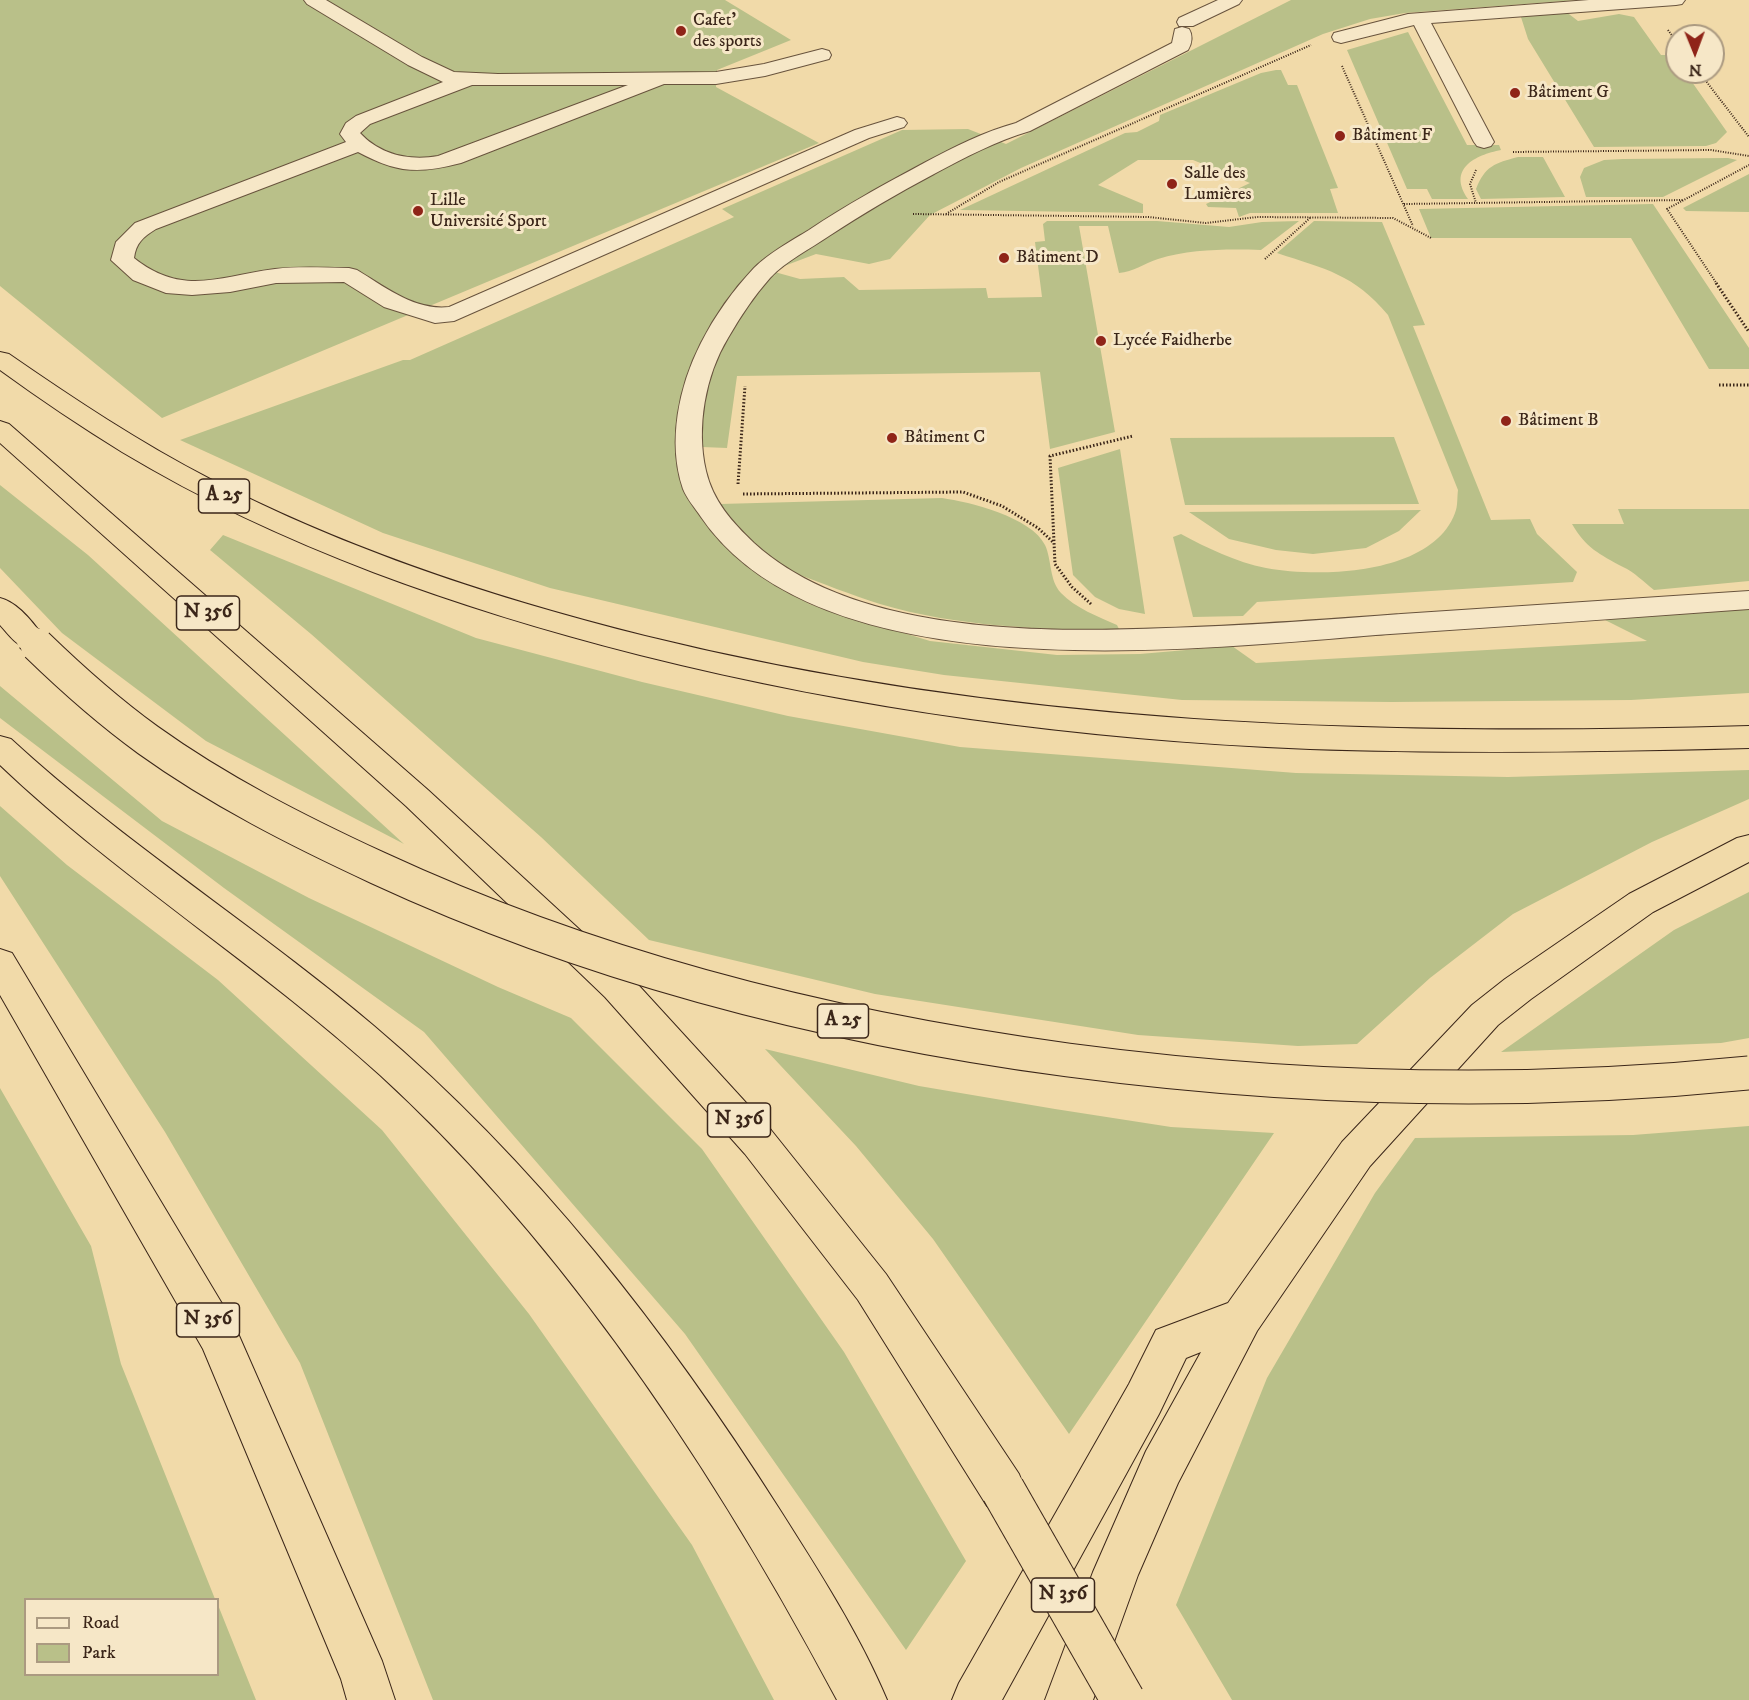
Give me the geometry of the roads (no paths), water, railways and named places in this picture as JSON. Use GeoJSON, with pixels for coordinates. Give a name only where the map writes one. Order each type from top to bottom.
{"type":"FeatureCollection","features":[{"type":"Feature","properties":{"kind":"highway","name":"A 25"},"geometry":{"type":"LineString","coordinates":[[0,358],[80,415],[141,452],[206,488],[333,545],[466,596],[619,640],[703,661],[884,695],[1041,717],[1136,727],[1290,737],[1419,741],[1530,742],[1749,737]]}},
{"type":"Feature","properties":{"kind":"highway","name":"N 356"},"geometry":{"type":"LineString","coordinates":[[0,429],[417,798],[618,987],[712,1089],[873,1287],[1003,1490],[1123,1700]]}},
{"type":"Feature","properties":{"kind":"highway","name":"A 25"},"geometry":{"type":"LineString","coordinates":[[0,607],[29,638],[126,724],[228,791],[298,830],[451,902],[621,963],[716,990],[888,1031],[970,1047],[1053,1060],[1157,1072],[1353,1086],[1460,1089],[1557,1089],[1749,1073]]}},
{"type":"Feature","properties":{"kind":"highway"},"geometry":{"type":"LineString","coordinates":[[0,747],[68,808],[221,922],[340,1018],[417,1086],[515,1187],[591,1277],[699,1428],[745,1496],[862,1698]]}},
{"type":"Feature","properties":{"kind":"highway"},"geometry":{"type":"LineString","coordinates":[[1069,1700],[1116,1572],[1162,1467],[1242,1317],[1356,1154],[1485,1015],[1579,944],[1641,903],[1749,847]]}},
{"type":"Feature","properties":{"kind":"highway","name":"N 356"},"geometry":{"type":"LineString","coordinates":[[0,963],[218,1336],[365,1678],[371,1700]]}},
{"type":"Feature","properties":{"kind":"highway"},"geometry":{"type":"LineString","coordinates":[[976,1700],[1144,1399],[1171,1344],[1242,1317]]}},
{"type":"Feature","properties":{"kind":"street"},"geometry":{"type":"LineString","coordinates":[[312,0],[415,61],[450,78],[716,78],[765,70],[822,55]]}},
{"type":"Feature","properties":{"kind":"street"},"geometry":{"type":"LineString","coordinates":[[1233,0],[1184,28],[1181,46],[1023,127],[997,134],[973,145],[849,213],[764,271],[737,304],[713,342],[694,391],[688,448],[697,491],[724,530],[764,567],[817,594],[879,618],[948,631],[1023,639],[1110,640],[1227,636],[1749,600]]}},
{"type":"Feature","properties":{"kind":"street"},"geometry":{"type":"LineString","coordinates":[[1335,38],[1420,19],[1528,9],[1676,0]]}},
{"type":"Feature","properties":{"kind":"street"},"geometry":{"type":"LineString","coordinates":[[1420,19],[1484,142]]}},
{"type":"Feature","properties":{"kind":"street"},"geometry":{"type":"LineString","coordinates":[[469,79],[363,120],[353,127],[350,134],[359,144],[399,165],[426,166],[454,159],[663,78]]}},
{"type":"Feature","properties":{"kind":"street"},"geometry":{"type":"LineString","coordinates":[[359,144],[148,224],[131,235],[123,246],[122,260],[141,275],[166,286],[192,288],[230,285],[276,276],[349,275],[392,303],[435,316],[454,314],[862,134],[897,123]]}},
{"type":"Feature","properties":{"kind":"place","name":"Cafet' des sports"},"geometry":{"type":"Point","coordinates":[681,31]}},
{"type":"Feature","properties":{"kind":"place","name":"Bâtiment G"},"geometry":{"type":"Point","coordinates":[1515,93]}},
{"type":"Feature","properties":{"kind":"place","name":"Bâtiment F"},"geometry":{"type":"Point","coordinates":[1340,136]}},
{"type":"Feature","properties":{"kind":"place","name":"Salle des Lumières"},"geometry":{"type":"Point","coordinates":[1172,184]}},
{"type":"Feature","properties":{"kind":"place","name":"Lille Université Sport"},"geometry":{"type":"Point","coordinates":[418,211]}},
{"type":"Feature","properties":{"kind":"place","name":"Bâtiment D"},"geometry":{"type":"Point","coordinates":[1004,258]}},
{"type":"Feature","properties":{"kind":"place","name":"Lycée Faidherbe"},"geometry":{"type":"Point","coordinates":[1101,341]}},
{"type":"Feature","properties":{"kind":"place","name":"Bâtiment B"},"geometry":{"type":"Point","coordinates":[1506,421]}},
{"type":"Feature","properties":{"kind":"place","name":"Bâtiment C"},"geometry":{"type":"Point","coordinates":[892,438]}}]}
